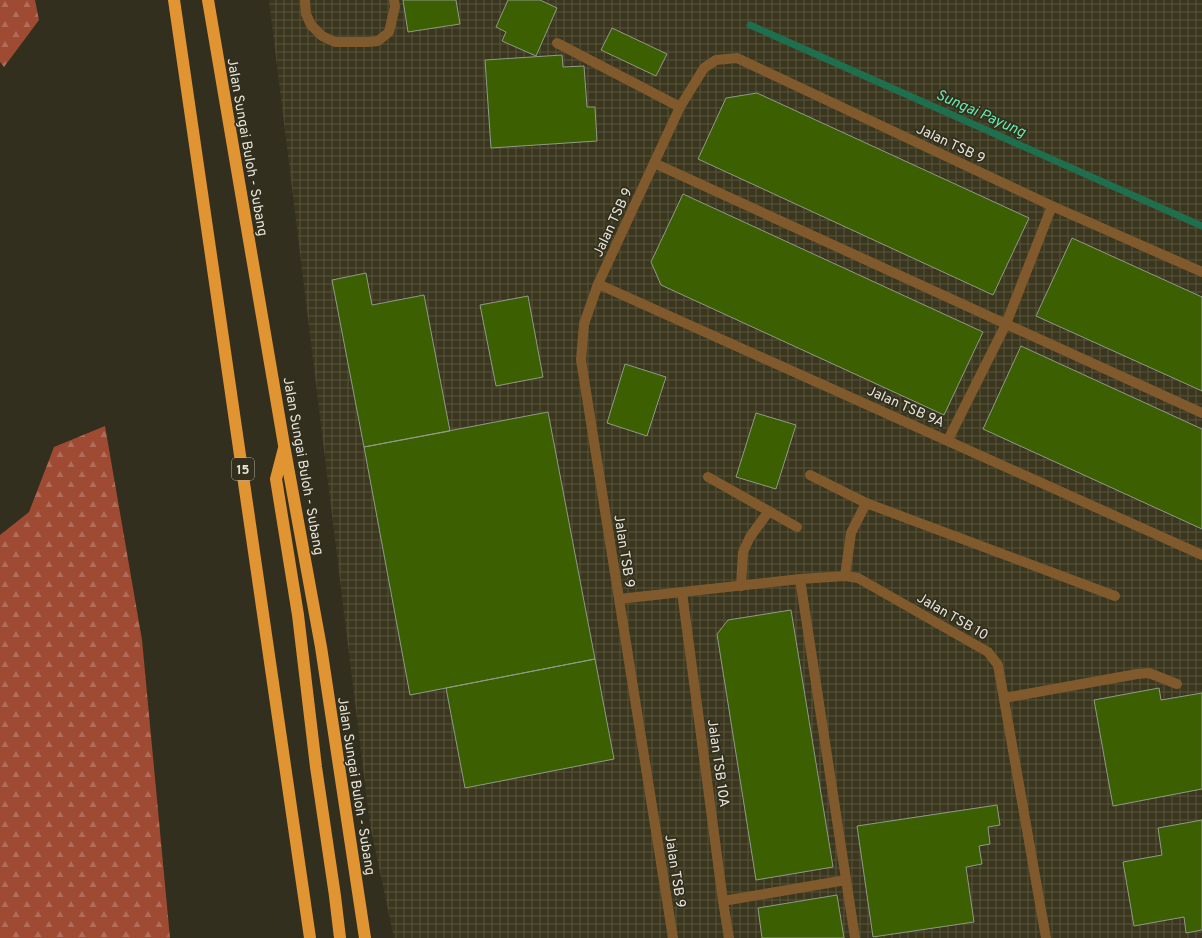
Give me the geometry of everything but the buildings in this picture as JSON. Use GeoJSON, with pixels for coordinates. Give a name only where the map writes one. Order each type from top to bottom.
{"type":"FeatureCollection","features":[{"type":"Feature","properties":{"kind":"highway","name":"15"},"geometry":{"type":"LineString","coordinates":[[174,0],[310,938]]}},
{"type":"Feature","properties":{"kind":"highway","name":"Jalan Sungai Buloh - Subang"},"geometry":{"type":"LineString","coordinates":[[208,0],[284,445],[321,647],[365,938]]}},
{"type":"Feature","properties":{"kind":"highway"},"geometry":{"type":"LineString","coordinates":[[284,445],[276,479],[298,616],[316,767],[340,938]]}},
{"type":"Feature","properties":{"kind":"street"},"geometry":{"type":"LineString","coordinates":[[305,0],[306,14],[311,25],[322,36],[336,42],[378,41],[389,32],[395,8],[394,0]]}},
{"type":"Feature","properties":{"kind":"street"},"geometry":{"type":"LineString","coordinates":[[557,43],[680,107]]}},
{"type":"Feature","properties":{"kind":"street","name":"Jalan TSB 9"},"geometry":{"type":"LineString","coordinates":[[673,938],[581,360],[584,324],[598,284],[680,107],[704,68],[716,60],[737,58],[1052,206],[1202,272]]}},
{"type":"Feature","properties":{"kind":"street"},"geometry":{"type":"LineString","coordinates":[[654,163],[1202,413]]}},
{"type":"Feature","properties":{"kind":"street"},"geometry":{"type":"LineString","coordinates":[[948,440],[1006,324],[1052,206]]}},
{"type":"Feature","properties":{"kind":"street","name":"Jalan TSB 9A"},"geometry":{"type":"LineString","coordinates":[[598,284],[1202,555]]}},
{"type":"Feature","properties":{"kind":"street"},"geometry":{"type":"LineString","coordinates":[[810,475],[866,503],[1115,596]]}},
{"type":"Feature","properties":{"kind":"street"},"geometry":{"type":"LineString","coordinates":[[708,477],[797,527]]}},
{"type":"Feature","properties":{"kind":"street"},"geometry":{"type":"LineString","coordinates":[[845,576],[851,533],[866,503]]}},
{"type":"Feature","properties":{"kind":"street"},"geometry":{"type":"LineString","coordinates":[[741,586],[743,552],[750,537],[769,511]]}},
{"type":"Feature","properties":{"kind":"street","name":"Jalan TSB 10"},"geometry":{"type":"LineString","coordinates":[[619,599],[800,579],[845,576],[858,578],[988,652],[998,666],[1046,938]]}},
{"type":"Feature","properties":{"kind":"street"},"geometry":{"type":"LineString","coordinates":[[800,579],[855,938]]}},
{"type":"Feature","properties":{"kind":"street","name":"Jalan TSB 10A"},"geometry":{"type":"LineString","coordinates":[[682,592],[729,938]]}},
{"type":"Feature","properties":{"kind":"street"},"geometry":{"type":"LineString","coordinates":[[1004,698],[1149,673],[1177,684]]}},
{"type":"Feature","properties":{"kind":"street"},"geometry":{"type":"LineString","coordinates":[[723,901],[846,880]]}},
{"type":"Feature","properties":{"kind":"shaded area"},"geometry":{"type":"Polygon","coordinates":[[[269,0],[1202,0],[1202,938],[394,938],[370,825],[269,0]]]}},
{"type":"Feature","properties":{"kind":"green space"},"geometry":{"type":"Polygon","coordinates":[[[0,0],[35,0],[39,20],[4,67],[0,62],[0,0]]]}},
{"type":"Feature","properties":{"kind":"green space"},"geometry":{"type":"Polygon","coordinates":[[[105,426],[142,640],[170,938],[0,938],[0,535],[29,512],[54,447],[105,426]]]}},
{"type":"Feature","properties":{"kind":"waterway","name":"Sungai Payung"},"geometry":{"type":"LineString","coordinates":[[750,25],[1202,226]]}}]}
